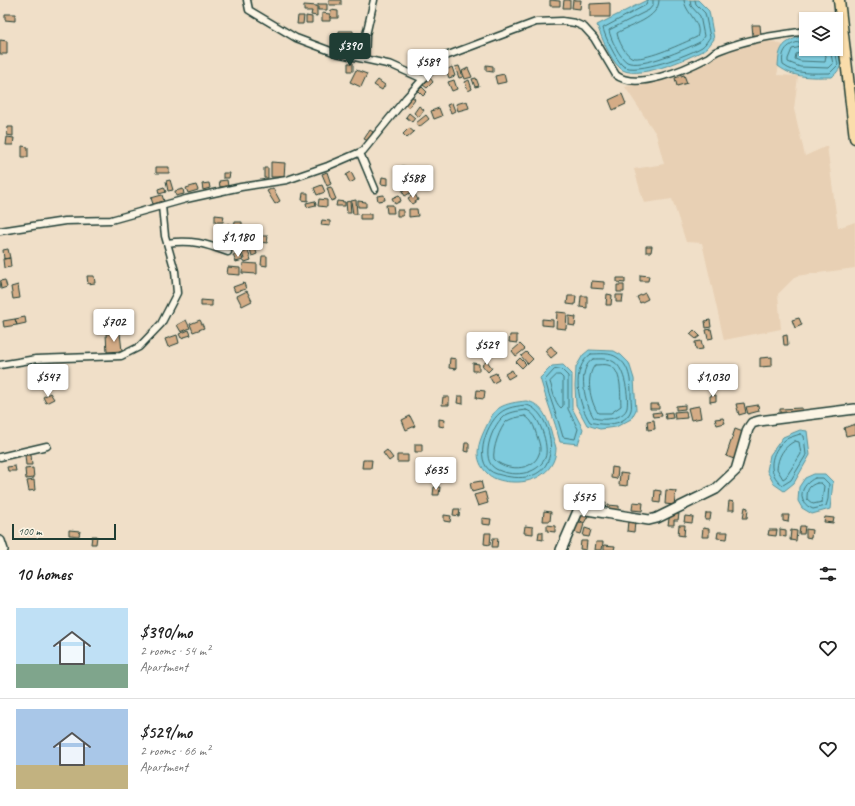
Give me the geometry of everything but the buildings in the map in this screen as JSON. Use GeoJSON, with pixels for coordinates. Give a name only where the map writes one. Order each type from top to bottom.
{"type":"FeatureCollection","features":[{"type":"Feature","properties":{"kind":"main road"},"geometry":{"type":"LineString","coordinates":[[839,0],[839,12]]}},
{"type":"Feature","properties":{"kind":"main road"},"geometry":{"type":"LineString","coordinates":[[843,56],[855,138]]}},
{"type":"Feature","properties":{"kind":"street"},"geometry":{"type":"LineString","coordinates":[[247,0],[249,10],[296,38],[336,53],[392,65],[423,79]]}},
{"type":"Feature","properties":{"kind":"street"},"geometry":{"type":"LineString","coordinates":[[365,59],[366,35],[374,0]]}},
{"type":"Feature","properties":{"kind":"street"},"geometry":{"type":"LineString","coordinates":[[0,231],[65,221],[111,220],[186,199],[241,187],[287,180],[328,166],[363,152],[406,98],[444,56],[536,22],[562,21],[575,23],[584,27],[594,38],[616,76],[621,80],[635,82],[661,77],[684,69],[708,57],[718,50],[750,40],[799,32]]}},
{"type":"Feature","properties":{"kind":"street"},"geometry":{"type":"LineString","coordinates":[[360,153],[375,190]]}},
{"type":"Feature","properties":{"kind":"street"},"geometry":{"type":"LineString","coordinates":[[0,365],[36,359],[121,356],[139,347],[161,324],[176,293],[174,271],[167,243],[162,206]]}},
{"type":"Feature","properties":{"kind":"street"},"geometry":{"type":"LineString","coordinates":[[167,243],[182,241],[202,243],[228,252]]}},
{"type":"Feature","properties":{"kind":"street"},"geometry":{"type":"LineString","coordinates":[[561,550],[578,511],[587,510],[649,520],[657,518],[716,489],[736,470],[748,429],[752,423],[855,409]]}},
{"type":"Feature","properties":{"kind":"street"},"geometry":{"type":"LineString","coordinates":[[0,457],[47,446]]}},
{"type":"Feature","properties":{"kind":"street"},"geometry":{"type":"LineString","coordinates":[[0,541],[3,550]]}},
{"type":"Feature","properties":{"kind":"shaded area"},"geometry":{"type":"Polygon","coordinates":[[[762,38],[783,45],[777,75],[798,76],[794,109],[805,156],[827,146],[838,228],[855,222],[855,268],[796,276],[778,294],[781,329],[724,340],[702,243],[686,242],[672,199],[644,203],[634,169],[664,164],[656,134],[625,87],[684,69],[762,38]]]}},
{"type":"Feature","properties":{"kind":"water"},"geometry":{"type":"Polygon","coordinates":[[[647,0],[698,0],[709,11],[714,39],[704,50],[686,59],[661,68],[649,71],[627,72],[620,68],[609,53],[597,25],[647,0]]]}},
{"type":"Feature","properties":{"kind":"water"},"geometry":{"type":"Polygon","coordinates":[[[799,37],[799,56],[842,56],[841,65],[832,77],[797,75],[784,70],[778,66],[779,55],[782,47],[799,37]]]}},
{"type":"Feature","properties":{"kind":"water"},"geometry":{"type":"Polygon","coordinates":[[[589,350],[614,351],[621,355],[629,363],[634,379],[636,410],[631,419],[616,427],[600,429],[587,425],[576,405],[576,367],[583,355],[589,350]]]}},
{"type":"Feature","properties":{"kind":"water"},"geometry":{"type":"Polygon","coordinates":[[[563,365],[572,374],[572,408],[583,429],[578,444],[560,442],[540,378],[552,366],[563,365]]]}},
{"type":"Feature","properties":{"kind":"water"},"geometry":{"type":"Polygon","coordinates":[[[526,401],[536,405],[543,412],[556,446],[555,456],[548,469],[537,478],[522,482],[507,482],[497,479],[488,474],[480,463],[478,451],[481,438],[493,414],[497,410],[502,406],[526,401]]]}},
{"type":"Feature","properties":{"kind":"water"},"geometry":{"type":"Polygon","coordinates":[[[800,430],[807,431],[810,455],[794,483],[784,491],[774,484],[767,471],[770,455],[783,437],[800,430]]]}},
{"type":"Feature","properties":{"kind":"water"},"geometry":{"type":"Polygon","coordinates":[[[814,474],[825,474],[833,482],[830,509],[812,514],[802,508],[798,501],[799,487],[805,478],[814,474]]]}}]}
